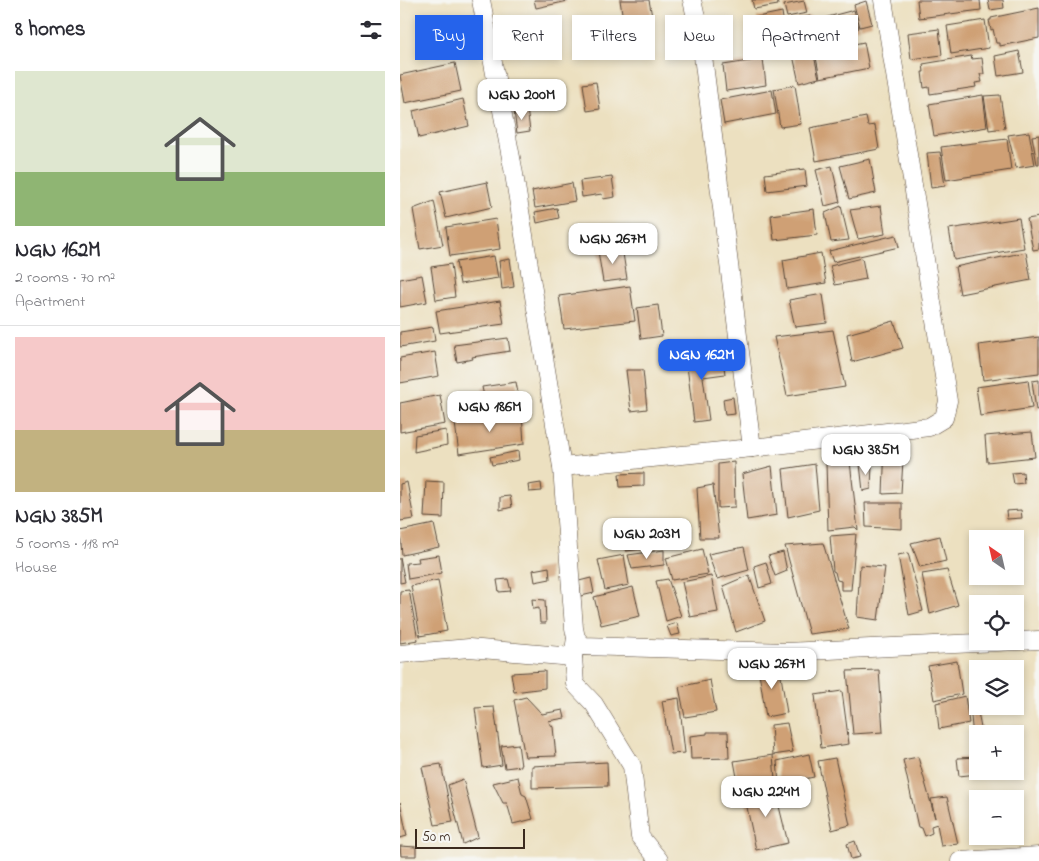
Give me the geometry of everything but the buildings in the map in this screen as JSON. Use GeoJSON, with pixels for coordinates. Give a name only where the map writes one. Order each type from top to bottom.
{"type":"FeatureCollection","features":[{"type":"Feature","properties":{"kind":"street"},"geometry":{"type":"LineString","coordinates":[[481,0],[513,168],[562,467],[576,638],[573,657],[575,684],[594,704],[632,766],[640,837],[659,860]]}},
{"type":"Feature","properties":{"kind":"street"},"geometry":{"type":"LineString","coordinates":[[692,0],[701,40],[752,448]]}},
{"type":"Feature","properties":{"kind":"street"},"geometry":{"type":"LineString","coordinates":[[562,467],[752,448],[929,427],[944,418],[948,401],[883,0]]}},
{"type":"Feature","properties":{"kind":"street"},"geometry":{"type":"LineString","coordinates":[[576,638],[584,646],[786,652],[1039,643]]}},
{"type":"Feature","properties":{"kind":"street"},"geometry":{"type":"LineString","coordinates":[[400,654],[470,648],[573,657]]}},
{"type":"Feature","properties":{"kind":"street"},"geometry":{"type":"LineString","coordinates":[[960,861],[1039,856]]}}]}
